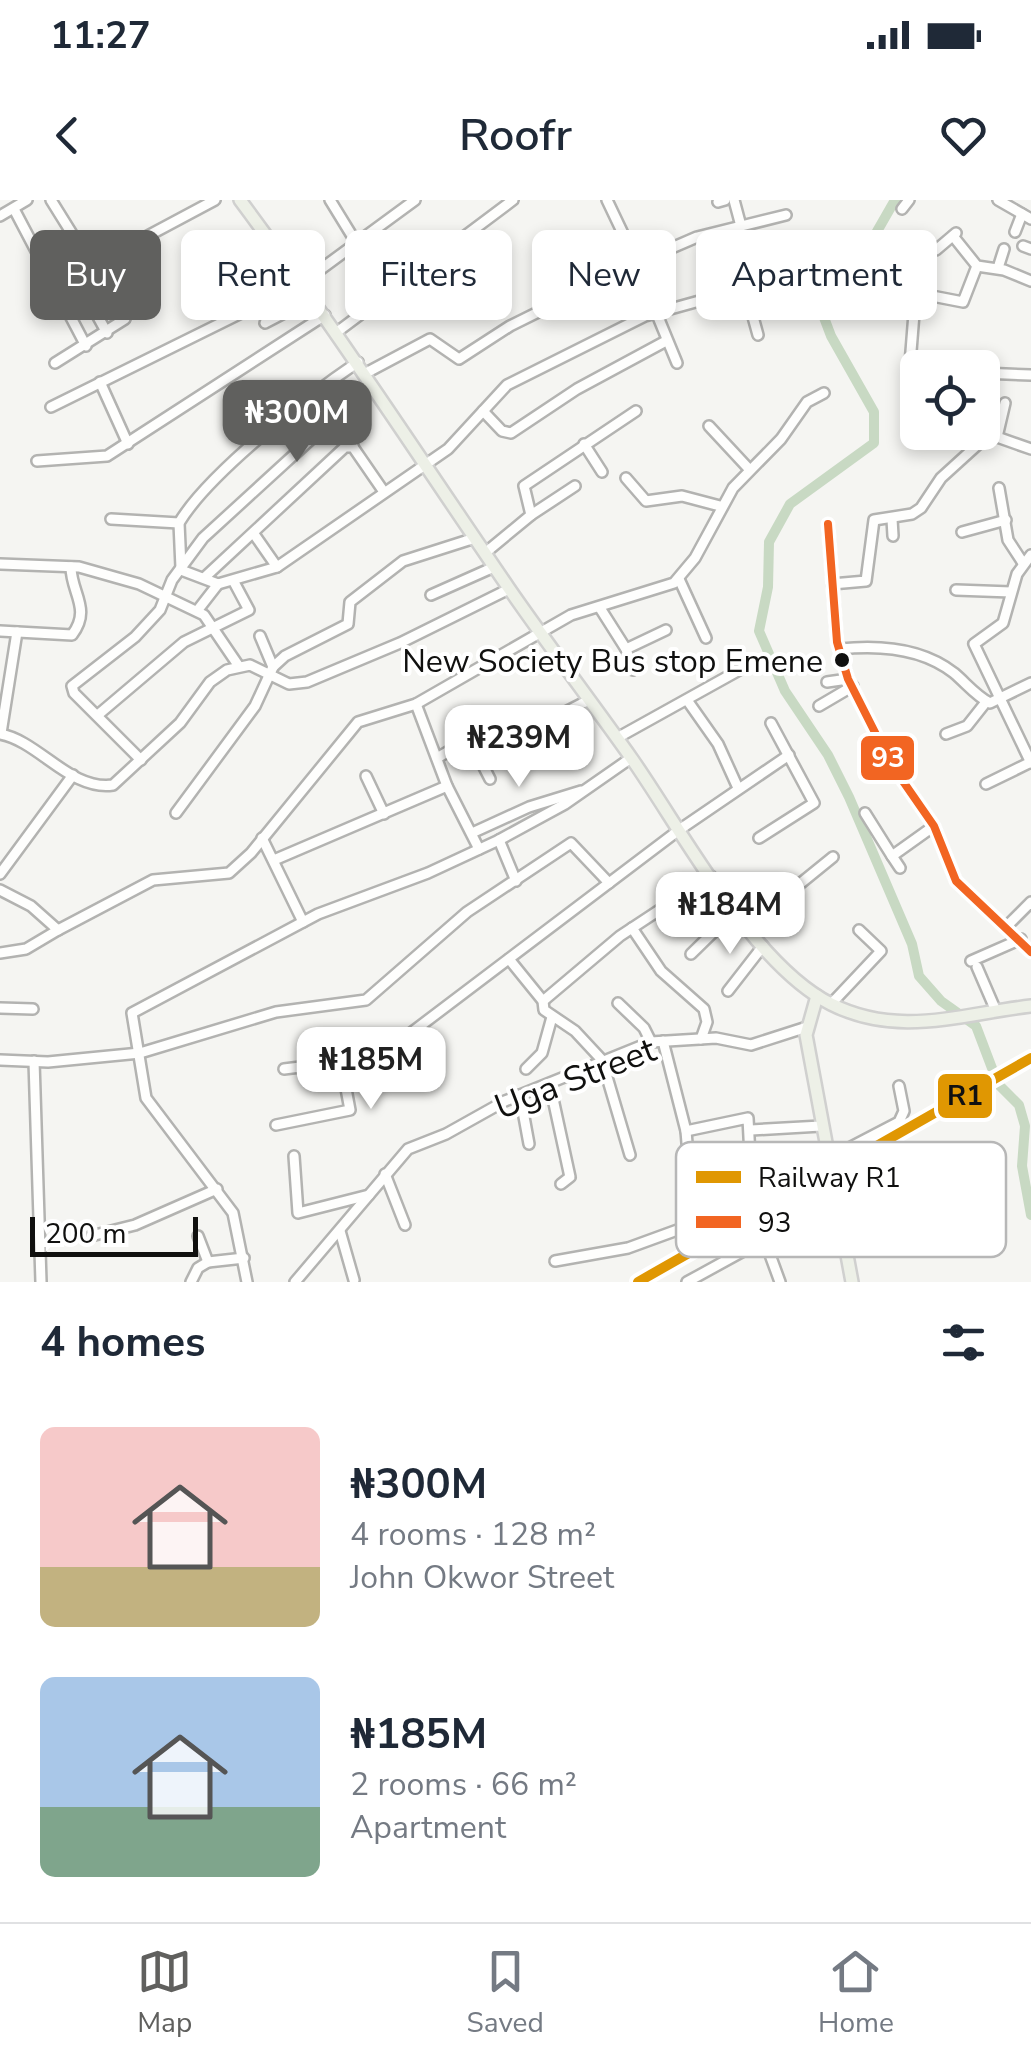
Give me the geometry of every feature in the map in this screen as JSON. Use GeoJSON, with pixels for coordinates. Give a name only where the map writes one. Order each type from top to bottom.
{"type":"FeatureCollection","features":[{"type":"Feature","properties":{"kind":"main road"},"geometry":{"type":"LineString","coordinates":[[240,200],[263,230]]}},
{"type":"Feature","properties":{"kind":"main road"},"geometry":{"type":"LineString","coordinates":[[325,315],[509,589],[763,946],[817,996],[880,1022],[922,1024],[1031,1006]]}},
{"type":"Feature","properties":{"kind":"main road"},"geometry":{"type":"LineString","coordinates":[[817,996],[807,1027],[824,1142]]}},
{"type":"Feature","properties":{"kind":"main road"},"geometry":{"type":"LineString","coordinates":[[848,1257],[852,1282]]}},
{"type":"Feature","properties":{"kind":"street"},"geometry":{"type":"LineString","coordinates":[[0,216],[27,200]]}},
{"type":"Feature","properties":{"kind":"street"},"geometry":{"type":"LineString","coordinates":[[52,200],[72,230]]}},
{"type":"Feature","properties":{"kind":"street"},"geometry":{"type":"LineString","coordinates":[[161,231],[215,200]]}},
{"type":"Feature","properties":{"kind":"street"},"geometry":{"type":"LineString","coordinates":[[330,200],[348,230]]}},
{"type":"Feature","properties":{"kind":"street"},"geometry":{"type":"LineString","coordinates":[[375,230],[415,200]]}},
{"type":"Feature","properties":{"kind":"street"},"geometry":{"type":"LineString","coordinates":[[337,332],[513,200]]}},
{"type":"Feature","properties":{"kind":"street"},"geometry":{"type":"LineString","coordinates":[[607,200],[622,230]]}},
{"type":"Feature","properties":{"kind":"street"},"geometry":{"type":"LineString","coordinates":[[734,200],[741,226]]}},
{"type":"Feature","properties":{"kind":"street"},"geometry":{"type":"LineString","coordinates":[[998,200],[1027,217],[1015,232]]}},
{"type":"Feature","properties":{"kind":"street"},"geometry":{"type":"LineString","coordinates":[[14,209],[30,238]]}},
{"type":"Feature","properties":{"kind":"street"},"geometry":{"type":"LineString","coordinates":[[676,246],[697,237],[786,216]]}},
{"type":"Feature","properties":{"kind":"street"},"geometry":{"type":"LineString","coordinates":[[937,249],[954,235],[977,266],[998,268],[1031,281]]}},
{"type":"Feature","properties":{"kind":"street"},"geometry":{"type":"LineString","coordinates":[[998,268],[1004,248]]}},
{"type":"Feature","properties":{"kind":"street"},"geometry":{"type":"LineString","coordinates":[[914,350],[916,298],[964,302],[977,266]]}},
{"type":"Feature","properties":{"kind":"street"},"geometry":{"type":"LineString","coordinates":[[181,570],[179,523],[211,486],[317,390],[430,338],[459,359],[532,315]]}},
{"type":"Feature","properties":{"kind":"street"},"geometry":{"type":"LineString","coordinates":[[73,320],[86,346]]}},
{"type":"Feature","properties":{"kind":"street"},"geometry":{"type":"LineString","coordinates":[[99,320],[107,334]]}},
{"type":"Feature","properties":{"kind":"street"},"geometry":{"type":"LineString","coordinates":[[55,363],[124,320]]}},
{"type":"Feature","properties":{"kind":"street"},"geometry":{"type":"LineString","coordinates":[[51,407],[225,320]]}},
{"type":"Feature","properties":{"kind":"street"},"geometry":{"type":"LineString","coordinates":[[265,323],[271,320]]}},
{"type":"Feature","properties":{"kind":"street"},"geometry":{"type":"LineString","coordinates":[[38,462],[97,460],[128,444],[317,320]]}},
{"type":"Feature","properties":{"kind":"street"},"geometry":{"type":"LineString","coordinates":[[181,570],[218,584],[277,567],[462,436],[506,384],[639,320]]}},
{"type":"Feature","properties":{"kind":"street"},"geometry":{"type":"LineString","coordinates":[[659,320],[676,362]]}},
{"type":"Feature","properties":{"kind":"street"},"geometry":{"type":"LineString","coordinates":[[754,320],[758,335]]}},
{"type":"Feature","properties":{"kind":"street"},"geometry":{"type":"LineString","coordinates":[[483,411],[502,431],[512,433],[636,354],[666,341]]}},
{"type":"Feature","properties":{"kind":"street"},"geometry":{"type":"LineString","coordinates":[[1000,374],[1031,375]]}},
{"type":"Feature","properties":{"kind":"street"},"geometry":{"type":"LineString","coordinates":[[100,382],[128,444]]}},
{"type":"Feature","properties":{"kind":"street"},"geometry":{"type":"LineString","coordinates":[[317,390],[332,420],[384,492]]}},
{"type":"Feature","properties":{"kind":"street"},"geometry":{"type":"LineString","coordinates":[[0,953],[26,950],[153,880],[229,872],[262,838],[351,728],[416,704],[571,615],[660,590],[678,579],[702,546],[720,506],[749,469],[782,439],[801,408],[824,393]]}},
{"type":"Feature","properties":{"kind":"street"},"geometry":{"type":"LineString","coordinates":[[1000,425],[1005,404]]}},
{"type":"Feature","properties":{"kind":"street"},"geometry":{"type":"LineString","coordinates":[[530,515],[524,486],[636,411]]}},
{"type":"Feature","properties":{"kind":"street"},"geometry":{"type":"LineString","coordinates":[[141,760],[74,693],[72,686],[136,636],[168,598],[172,580],[214,526],[332,420]]}},
{"type":"Feature","properties":{"kind":"street"},"geometry":{"type":"LineString","coordinates":[[709,426],[749,469]]}},
{"type":"Feature","properties":{"kind":"street"},"geometry":{"type":"LineString","coordinates":[[1000,438],[1031,449]]}},
{"type":"Feature","properties":{"kind":"street"},"geometry":{"type":"LineString","coordinates":[[584,444],[602,472]]}},
{"type":"Feature","properties":{"kind":"street"},"geometry":{"type":"LineString","coordinates":[[204,578],[338,452],[353,446]]}},
{"type":"Feature","properties":{"kind":"street"},"geometry":{"type":"LineString","coordinates":[[832,584],[866,580],[874,520],[892,519],[921,508],[941,478],[972,450]]}},
{"type":"Feature","properties":{"kind":"street"},"geometry":{"type":"LineString","coordinates":[[626,478],[646,501],[682,496],[720,506]]}},
{"type":"Feature","properties":{"kind":"street"},"geometry":{"type":"LineString","coordinates":[[485,553],[530,515],[575,486]]}},
{"type":"Feature","properties":{"kind":"street"},"geometry":{"type":"LineString","coordinates":[[986,784],[1030,763],[974,642],[1003,623],[1027,559],[1008,540],[999,488]]}},
{"type":"Feature","properties":{"kind":"street"},"geometry":{"type":"LineString","coordinates":[[892,519],[893,536]]}},
{"type":"Feature","properties":{"kind":"street"},"geometry":{"type":"LineString","coordinates":[[111,520],[179,523]]}},
{"type":"Feature","properties":{"kind":"street"},"geometry":{"type":"LineString","coordinates":[[962,532],[1006,520]]}},
{"type":"Feature","properties":{"kind":"street"},"geometry":{"type":"LineString","coordinates":[[828,524],[840,649],[850,682],[891,764],[934,826],[956,881],[1008,925],[1031,952]]}},
{"type":"Feature","properties":{"kind":"street"},"geometry":{"type":"LineString","coordinates":[[254,534],[277,567]]}},
{"type":"Feature","properties":{"kind":"street"},"geometry":{"type":"LineString","coordinates":[[176,814],[255,706],[272,671],[285,656],[348,624],[350,602],[393,567],[475,538]]}},
{"type":"Feature","properties":{"kind":"street"},"geometry":{"type":"LineString","coordinates":[[0,564],[71,566],[114,575],[198,611],[213,624],[238,665]]}},
{"type":"Feature","properties":{"kind":"street"},"geometry":{"type":"LineString","coordinates":[[0,631],[72,634],[80,625],[82,602],[71,581],[71,566]]}},
{"type":"Feature","properties":{"kind":"street"},"geometry":{"type":"LineString","coordinates":[[431,595],[494,567]]}},
{"type":"Feature","properties":{"kind":"street"},"geometry":{"type":"LineString","coordinates":[[678,579],[706,638]]}},
{"type":"Feature","properties":{"kind":"street"},"geometry":{"type":"LineString","coordinates":[[99,714],[184,642],[213,624],[249,610],[234,582]]}},
{"type":"Feature","properties":{"kind":"street"},"geometry":{"type":"LineString","coordinates":[[198,611],[218,584]]}},
{"type":"Feature","properties":{"kind":"street"},"geometry":{"type":"LineString","coordinates":[[17,632],[0,734],[73,775],[101,786],[113,785],[180,723],[210,682],[238,665],[272,671],[288,684],[308,682],[400,643],[509,589]]}},
{"type":"Feature","properties":{"kind":"street"},"geometry":{"type":"LineString","coordinates":[[956,590],[1012,592]]}},
{"type":"Feature","properties":{"kind":"street"},"geometry":{"type":"LineString","coordinates":[[600,608],[626,649],[632,670]]}},
{"type":"Feature","properties":{"kind":"street"},"geometry":{"type":"LineString","coordinates":[[626,649],[666,630]]}},
{"type":"Feature","properties":{"kind":"street"},"geometry":{"type":"LineString","coordinates":[[260,636],[272,671]]}},
{"type":"Feature","properties":{"kind":"street"},"geometry":{"type":"LineString","coordinates":[[840,649],[880,646],[940,664],[986,702],[1000,701],[1031,683]]}},
{"type":"Feature","properties":{"kind":"street"},"geometry":{"type":"LineString","coordinates":[[616,738],[743,668]]}},
{"type":"Feature","properties":{"kind":"street"},"geometry":{"type":"LineString","coordinates":[[827,682],[850,682]]}},
{"type":"Feature","properties":{"kind":"street"},"geometry":{"type":"LineString","coordinates":[[820,706],[850,682]]}},
{"type":"Feature","properties":{"kind":"street"},"geometry":{"type":"LineString","coordinates":[[437,758],[514,713],[540,725],[589,700]]}},
{"type":"Feature","properties":{"kind":"street"},"geometry":{"type":"LineString","coordinates":[[687,700],[718,744],[738,788]]}},
{"type":"Feature","properties":{"kind":"street"},"geometry":{"type":"LineString","coordinates":[[946,734],[968,726],[986,702]]}},
{"type":"Feature","properties":{"kind":"street"},"geometry":{"type":"LineString","coordinates":[[416,704],[447,786],[479,849]]}},
{"type":"Feature","properties":{"kind":"street"},"geometry":{"type":"LineString","coordinates":[[759,838],[814,803],[771,723]]}},
{"type":"Feature","properties":{"kind":"street"},"geometry":{"type":"LineString","coordinates":[[470,740],[490,779]]}},
{"type":"Feature","properties":{"kind":"street"},"geometry":{"type":"LineString","coordinates":[[284,1069],[382,1053],[679,830],[789,754]]}},
{"type":"Feature","properties":{"kind":"street"},"geometry":{"type":"LineString","coordinates":[[247,1282],[233,1213],[152,1111],[132,1013],[304,922],[498,840],[631,758]]}},
{"type":"Feature","properties":{"kind":"street"},"geometry":{"type":"LineString","coordinates":[[0,874],[73,775]]}},
{"type":"Feature","properties":{"kind":"street"},"geometry":{"type":"LineString","coordinates":[[366,776],[384,814]]}},
{"type":"Feature","properties":{"kind":"street"},"geometry":{"type":"LineString","coordinates":[[274,860],[447,786]]}},
{"type":"Feature","properties":{"kind":"street"},"geometry":{"type":"LineString","coordinates":[[472,832],[581,790]]}},
{"type":"Feature","properties":{"kind":"street"},"geometry":{"type":"LineString","coordinates":[[865,813],[900,868]]}},
{"type":"Feature","properties":{"kind":"street"},"geometry":{"type":"LineString","coordinates":[[892,856],[934,826]]}},
{"type":"Feature","properties":{"kind":"street"},"geometry":{"type":"LineString","coordinates":[[262,838],[304,922]]}},
{"type":"Feature","properties":{"kind":"street"},"geometry":{"type":"LineString","coordinates":[[498,840],[516,881]]}},
{"type":"Feature","properties":{"kind":"street"},"geometry":{"type":"LineString","coordinates":[[0,1060],[140,1052],[276,1012],[366,1000],[468,912],[571,843],[609,884]]}},
{"type":"Feature","properties":{"kind":"street"},"geometry":{"type":"LineString","coordinates":[[748,926],[833,857]]}},
{"type":"Feature","properties":{"kind":"street"},"geometry":{"type":"LineString","coordinates":[[630,1155],[602,1060],[589,1042],[540,1006],[632,928],[711,876]]}},
{"type":"Feature","properties":{"kind":"street"},"geometry":{"type":"LineString","coordinates":[[943,882],[956,881]]}},
{"type":"Feature","properties":{"kind":"street"},"geometry":{"type":"LineString","coordinates":[[0,890],[31,906],[58,930]]}},
{"type":"Feature","properties":{"kind":"street"},"geometry":{"type":"LineString","coordinates":[[1008,925],[1031,902]]}},
{"type":"Feature","properties":{"kind":"street"},"geometry":{"type":"LineString","coordinates":[[690,954],[736,910]]}},
{"type":"Feature","properties":{"kind":"street"},"geometry":{"type":"LineString","coordinates":[[632,928],[661,971],[704,1009],[707,1022],[700,1039]]}},
{"type":"Feature","properties":{"kind":"street"},"geometry":{"type":"LineString","coordinates":[[831,1004],[881,950],[859,930]]}},
{"type":"Feature","properties":{"kind":"street"},"geometry":{"type":"LineString","coordinates":[[968,981],[976,967],[1021,939]]}},
{"type":"Feature","properties":{"kind":"street"},"geometry":{"type":"LineString","coordinates":[[728,991],[763,946]]}},
{"type":"Feature","properties":{"kind":"street"},"geometry":{"type":"LineString","coordinates":[[509,959],[542,1001]]}},
{"type":"Feature","properties":{"kind":"street"},"geometry":{"type":"LineString","coordinates":[[976,967],[992,1011]]}},
{"type":"Feature","properties":{"kind":"street"},"geometry":{"type":"LineString","coordinates":[[618,1003],[644,1028],[651,1042]]}},
{"type":"Feature","properties":{"kind":"street"},"geometry":{"type":"LineString","coordinates":[[0,1008],[33,1009]]}},
{"type":"Feature","properties":{"kind":"street"},"geometry":{"type":"LineString","coordinates":[[526,1069],[542,1054],[552,1016]]}},
{"type":"Feature","properties":{"kind":"street","name":"Uga Street"},"geometry":{"type":"LineString","coordinates":[[294,1282],[408,1149],[520,1096],[651,1042],[700,1039],[751,1044],[807,1027]]}},
{"type":"Feature","properties":{"kind":"street"},"geometry":{"type":"LineString","coordinates":[[662,1040],[687,1142]]}},
{"type":"Feature","properties":{"kind":"street"},"geometry":{"type":"LineString","coordinates":[[34,1061],[41,1282]]}},
{"type":"Feature","properties":{"kind":"street"},"geometry":{"type":"LineString","coordinates":[[276,1125],[350,1110],[341,1062]]}},
{"type":"Feature","properties":{"kind":"street"},"geometry":{"type":"LineString","coordinates":[[550,1084],[570,1177],[560,1184]]}},
{"type":"Feature","properties":{"kind":"street"},"geometry":{"type":"LineString","coordinates":[[861,1142],[899,1122],[904,1111],[900,1086]]}},
{"type":"Feature","properties":{"kind":"street"},"geometry":{"type":"LineString","coordinates":[[520,1096],[529,1144]]}},
{"type":"Feature","properties":{"kind":"street"},"geometry":{"type":"LineString","coordinates":[[686,1131],[745,1116],[750,1142]]}},
{"type":"Feature","properties":{"kind":"street"},"geometry":{"type":"LineString","coordinates":[[750,1130],[821,1126]]}},
{"type":"Feature","properties":{"kind":"street"},"geometry":{"type":"LineString","coordinates":[[294,1156],[298,1213],[369,1195]]}},
{"type":"Feature","properties":{"kind":"street"},"geometry":{"type":"LineString","coordinates":[[385,1174],[406,1225]]}},
{"type":"Feature","properties":{"kind":"street"},"geometry":{"type":"LineString","coordinates":[[91,1236],[135,1225],[217,1189]]}},
{"type":"Feature","properties":{"kind":"street"},"geometry":{"type":"LineString","coordinates":[[340,1231],[354,1280]]}},
{"type":"Feature","properties":{"kind":"street"},"geometry":{"type":"LineString","coordinates":[[555,1260],[637,1246],[676,1231]]}},
{"type":"Feature","properties":{"kind":"street"},"geometry":{"type":"LineString","coordinates":[[198,1236],[208,1262]]}},
{"type":"Feature","properties":{"kind":"street"},"geometry":{"type":"LineString","coordinates":[[687,1282],[734,1257]]}},
{"type":"Feature","properties":{"kind":"street"},"geometry":{"type":"LineString","coordinates":[[770,1257],[780,1282]]}},
{"type":"Feature","properties":{"kind":"street"},"geometry":{"type":"LineString","coordinates":[[191,1282],[198,1268],[208,1262],[244,1258]]}},
{"type":"Feature","properties":{"kind":"waterway"},"geometry":{"type":"LineString","coordinates":[[895,200],[856,268],[817,299],[831,336],[874,412],[874,443],[790,504],[769,542],[768,587],[759,631],[785,691],[828,755],[849,797],[912,944],[919,976],[941,1001],[976,1026],[998,1084],[1019,1105],[1025,1126],[1022,1166],[1031,1215]]}},
{"type":"Feature","properties":{"kind":"rail line","name":"R1"},"geometry":{"type":"LineString","coordinates":[[884,1142],[1031,1058]]}},
{"type":"Feature","properties":{"kind":"rail line","name":"R1"},"geometry":{"type":"LineString","coordinates":[[638,1282],[682,1257]]}},
{"type":"Feature","properties":{"kind":"transit line","name":"93"},"geometry":{"type":"LineString","coordinates":[[828,524],[837,642],[848,679],[891,764],[934,826],[956,881],[1031,952]]}},
{"type":"Feature","properties":{"kind":"place","name":"New Society Bus stop Emene"},"geometry":{"type":"Point","coordinates":[842,660]}}]}
